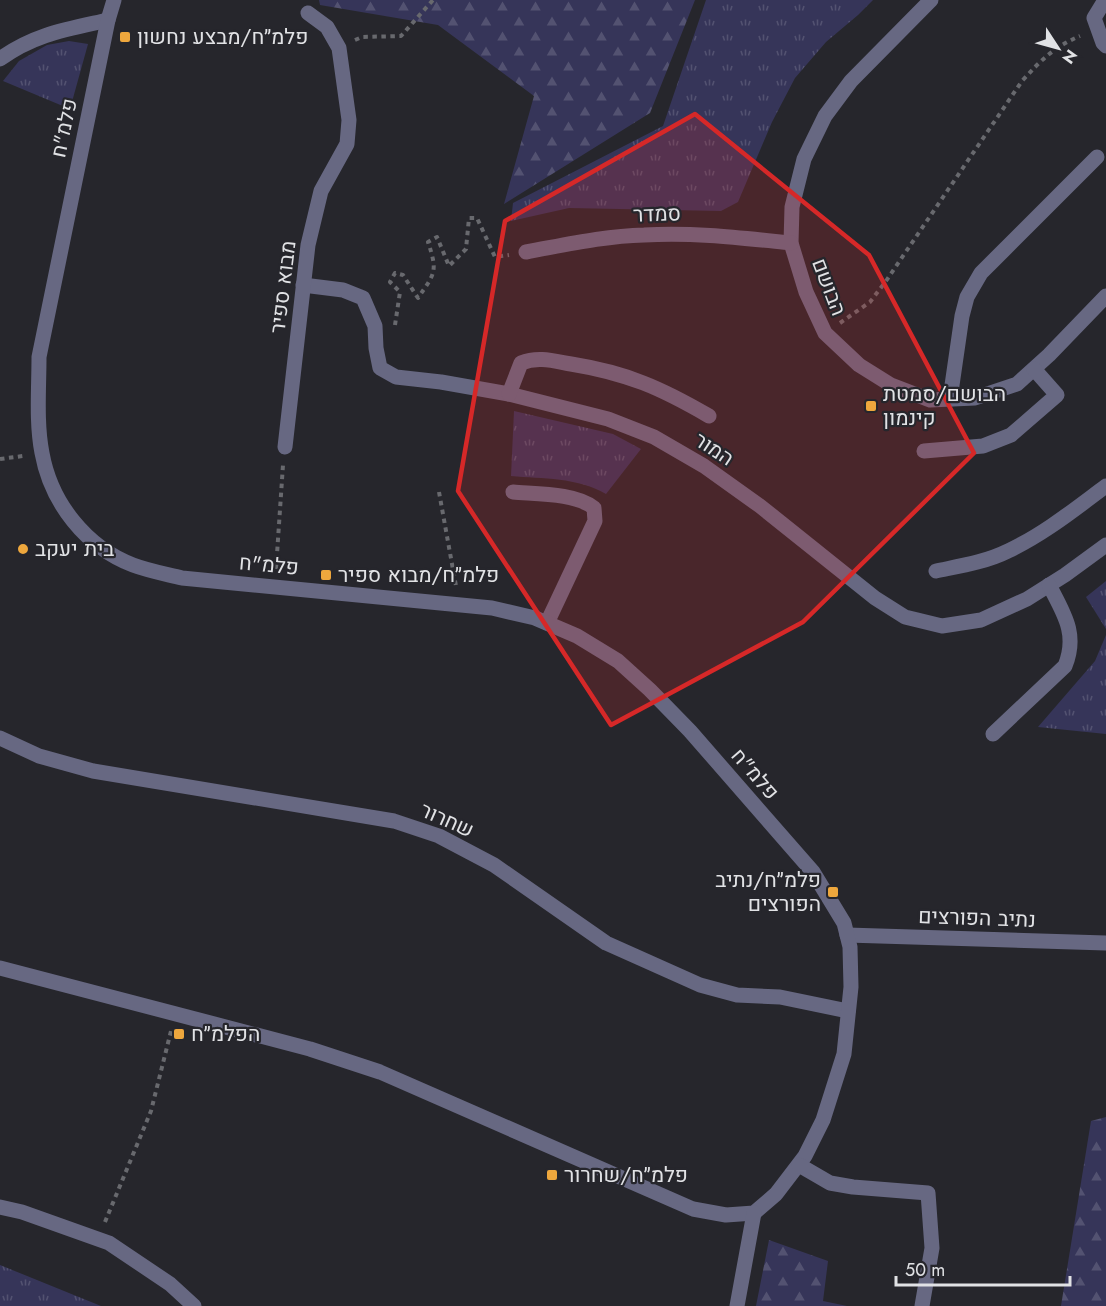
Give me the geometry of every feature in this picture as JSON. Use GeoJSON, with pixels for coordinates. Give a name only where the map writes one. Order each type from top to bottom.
{"type":"FeatureCollection","features":[{"type":"Feature","properties":{"kind":"street","name":"פלמ\"ח"},"geometry":{"type":"LineString","coordinates":[[114,0],[39,357],[42,453],[54,494],[75,524],[103,550],[134,566],[182,578],[460,604],[492,608],[535,618],[577,636],[618,661],[651,690],[690,731],[813,872],[844,922],[850,946],[844,1054],[823,1120],[799,1165],[777,1194],[754,1213]]}},
{"type":"Feature","properties":{"kind":"street","name":"הבושם"},"geometry":{"type":"LineString","coordinates":[[931,0],[851,81],[825,116],[804,159],[792,207],[791,243],[806,292],[825,333],[859,365],[891,385],[930,400],[975,398],[1017,384],[1106,296]]}},
{"type":"Feature","properties":{"kind":"street"},"geometry":{"type":"LineString","coordinates":[[1105,0],[1096,23],[1106,46]]}},
{"type":"Feature","properties":{"kind":"street","name":"מבוא ספיר"},"geometry":{"type":"LineString","coordinates":[[285,447],[308,245],[321,191],[347,144],[348,120],[339,48],[327,27],[308,13]]}},
{"type":"Feature","properties":{"kind":"street"},"geometry":{"type":"LineString","coordinates":[[0,59],[17,46],[40,36],[108,20]]}},
{"type":"Feature","properties":{"kind":"street"},"geometry":{"type":"LineString","coordinates":[[950,399],[962,316],[967,297],[981,273],[1097,157]]}},
{"type":"Feature","properties":{"kind":"street","name":"סמדר"},"geometry":{"type":"LineString","coordinates":[[526,252],[586,240],[643,234],[702,234],[791,243]]}},
{"type":"Feature","properties":{"kind":"street","name":"המור"},"geometry":{"type":"LineString","coordinates":[[303,285],[343,290],[363,298],[375,326],[380,368],[396,377],[509,394],[608,419],[654,437],[723,479],[875,598],[905,616],[942,626],[981,620],[1027,599],[1106,545]]}},
{"type":"Feature","properties":{"kind":"street"},"geometry":{"type":"LineString","coordinates":[[509,394],[521,363],[533,358],[597,368],[635,378],[675,396],[709,416]]}},
{"type":"Feature","properties":{"kind":"street"},"geometry":{"type":"LineString","coordinates":[[924,451],[983,446],[1011,435],[1057,395],[1034,369]]}},
{"type":"Feature","properties":{"kind":"street"},"geometry":{"type":"LineString","coordinates":[[936,571],[977,562],[1007,552],[1046,530],[1106,486]]}},
{"type":"Feature","properties":{"kind":"street"},"geometry":{"type":"LineString","coordinates":[[513,492],[554,495],[587,503],[594,508],[595,521],[548,623]]}},
{"type":"Feature","properties":{"kind":"street"},"geometry":{"type":"LineString","coordinates":[[993,734],[1065,666],[1071,653],[1071,635],[1066,619],[1048,585]]}},
{"type":"Feature","properties":{"kind":"street","name":"שחרור"},"geometry":{"type":"LineString","coordinates":[[0,738],[4,742],[39,756],[93,771],[394,821],[439,836],[494,865],[606,944],[690,981],[737,995],[780,997],[848,1011]]}},
{"type":"Feature","properties":{"kind":"street","name":"נתיב הפורצים"},"geometry":{"type":"LineString","coordinates":[[847,934],[1106,943]]}},
{"type":"Feature","properties":{"kind":"street"},"geometry":{"type":"LineString","coordinates":[[0,968],[310,1049],[380,1072],[693,1209],[726,1215],[754,1213],[737,1306]]}},
{"type":"Feature","properties":{"kind":"street"},"geometry":{"type":"LineString","coordinates":[[799,1165],[830,1183],[928,1193],[932,1248],[921,1306]]}},
{"type":"Feature","properties":{"kind":"street"},"geometry":{"type":"LineString","coordinates":[[0,1207],[22,1212],[109,1243],[170,1284],[194,1306]]}},
{"type":"Feature","properties":{"kind":"path"},"geometry":{"type":"LineString","coordinates":[[339,48],[362,37],[401,36],[433,0]]}},
{"type":"Feature","properties":{"kind":"path"},"geometry":{"type":"LineString","coordinates":[[825,333],[870,302],[1022,81],[1043,58],[1096,23]]}},
{"type":"Feature","properties":{"kind":"path"},"geometry":{"type":"LineString","coordinates":[[387,320],[394,327],[400,292],[390,282],[395,273],[403,275],[418,298],[434,274],[434,261],[428,242],[437,237],[449,266],[466,249],[469,218],[477,218],[495,257],[526,252]]}},
{"type":"Feature","properties":{"kind":"path"},"geometry":{"type":"LineString","coordinates":[[275,586],[285,447]]}},
{"type":"Feature","properties":{"kind":"path"},"geometry":{"type":"LineString","coordinates":[[439,492],[460,604]]}},
{"type":"Feature","properties":{"kind":"path"},"geometry":{"type":"LineString","coordinates":[[98,1239],[151,1111],[175,1013]]}},
{"type":"Feature","properties":{"kind":"highlighted area"},"geometry":{"type":"Polygon","coordinates":[[[695,114],[869,255],[974,453],[803,622],[611,725],[458,491],[505,221],[695,114]]]}},
{"type":"Feature","properties":{"kind":"green space"},"geometry":{"type":"Polygon","coordinates":[[[319,0],[695,0],[650,113],[504,204],[534,96],[438,25],[320,5],[319,0]]]}},
{"type":"Feature","properties":{"kind":"green space"},"geometry":{"type":"Polygon","coordinates":[[[706,0],[873,0],[826,42],[795,78],[772,122],[738,202],[721,211],[569,208],[511,221],[513,203],[663,126],[706,0]]]}},
{"type":"Feature","properties":{"kind":"green space"},"geometry":{"type":"Polygon","coordinates":[[[69,41],[88,44],[70,109],[3,81],[19,61],[47,45],[69,41]]]}},
{"type":"Feature","properties":{"kind":"green space"},"geometry":{"type":"Polygon","coordinates":[[[514,411],[613,434],[641,449],[606,494],[583,484],[511,476],[514,411]]]}},
{"type":"Feature","properties":{"kind":"green space"},"geometry":{"type":"Polygon","coordinates":[[[1106,581],[1106,629],[1086,597],[1106,581]]]}},
{"type":"Feature","properties":{"kind":"green space"},"geometry":{"type":"Polygon","coordinates":[[[1106,635],[1106,734],[1038,727],[1095,661],[1106,635]]]}},
{"type":"Feature","properties":{"kind":"green space"},"geometry":{"type":"Polygon","coordinates":[[[1106,1117],[1106,1306],[1061,1306],[1091,1121],[1106,1117]]]}},
{"type":"Feature","properties":{"kind":"green space"},"geometry":{"type":"Polygon","coordinates":[[[769,1240],[828,1261],[823,1301],[847,1306],[756,1306],[769,1240]]]}},
{"type":"Feature","properties":{"kind":"green space"},"geometry":{"type":"Polygon","coordinates":[[[0,1265],[101,1306],[0,1306],[0,1265]]]}},
{"type":"Feature","properties":{"kind":"place","name":"פלמ״ח/מבצע נחשון"},"geometry":{"type":"Point","coordinates":[125,37]}},
{"type":"Feature","properties":{"kind":"place","name":"הבושם/סמטת קינמון"},"geometry":{"type":"Point","coordinates":[871,406]}},
{"type":"Feature","properties":{"kind":"place","name":"בית יעקב"},"geometry":{"type":"Point","coordinates":[23,549]}},
{"type":"Feature","properties":{"kind":"place","name":"פלמ״ח/מבוא ספיר"},"geometry":{"type":"Point","coordinates":[326,575]}},
{"type":"Feature","properties":{"kind":"place","name":"פלמ״ח/נתיב הפורצים"},"geometry":{"type":"Point","coordinates":[833,892]}},
{"type":"Feature","properties":{"kind":"place","name":"הפלמ״ח"},"geometry":{"type":"Point","coordinates":[179,1034]}},
{"type":"Feature","properties":{"kind":"place","name":"פלמ״ח/שחרור"},"geometry":{"type":"Point","coordinates":[552,1175]}}]}
